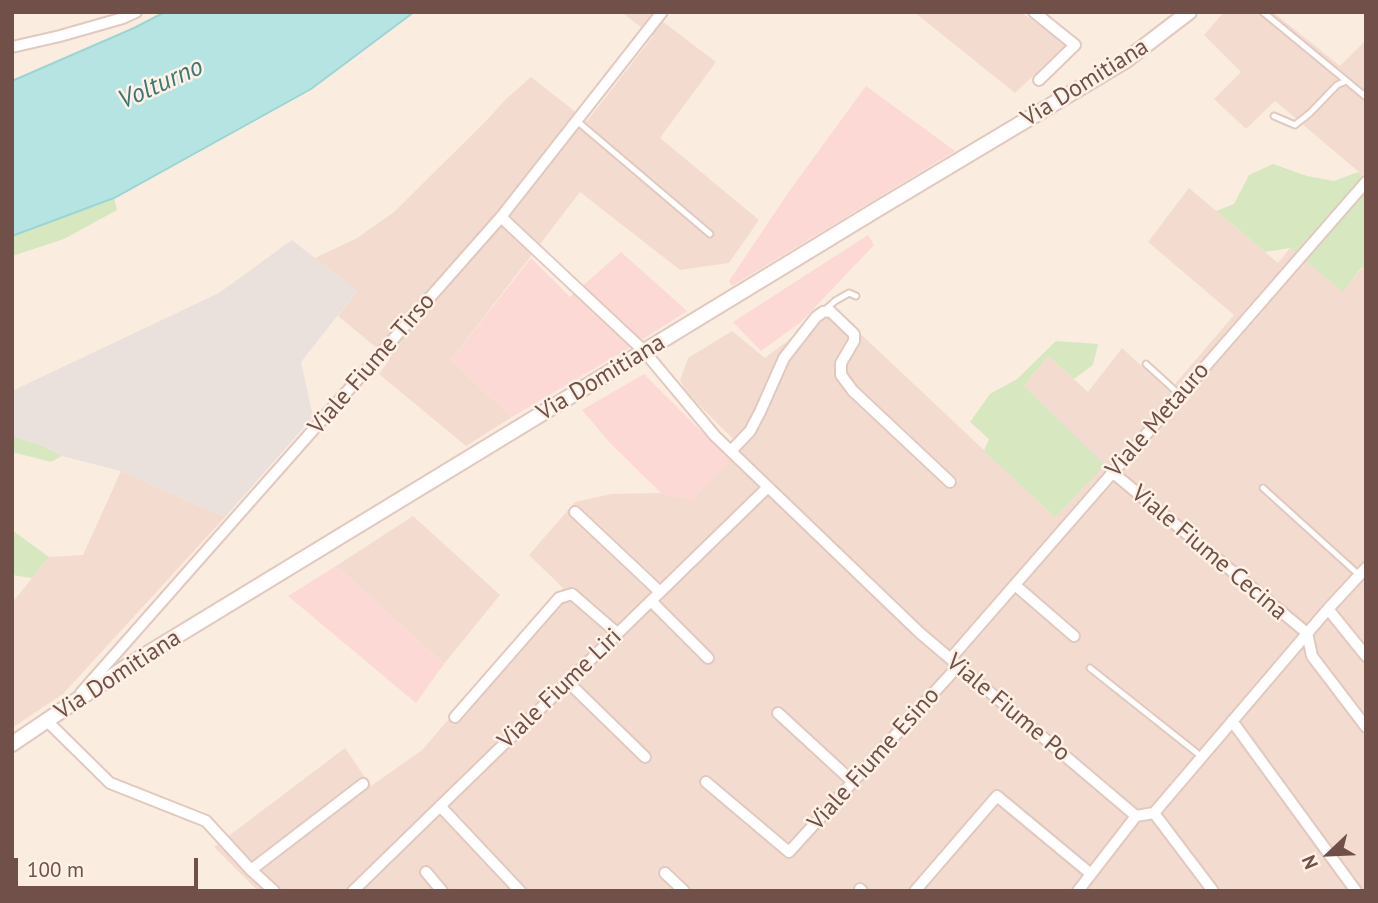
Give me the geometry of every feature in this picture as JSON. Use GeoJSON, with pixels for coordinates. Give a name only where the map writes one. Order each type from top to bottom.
{"type":"FeatureCollection","features":[{"type":"Feature","properties":{"kind":"street"},"geometry":{"type":"LineString","coordinates":[[12,47],[73,33],[136,12]]}},
{"type":"Feature","properties":{"kind":"street","name":"Viale Fiume Tirso"},"geometry":{"type":"LineString","coordinates":[[70,705],[501,217],[662,12]]}},
{"type":"Feature","properties":{"kind":"street"},"geometry":{"type":"LineString","coordinates":[[1034,12],[1074,44],[1039,79]]}},
{"type":"Feature","properties":{"kind":"street","name":"Via Domitiana"},"geometry":{"type":"LineString","coordinates":[[12,744],[129,665],[1125,61],[1189,12]]}},
{"type":"Feature","properties":{"kind":"street","name":"Viale Metauro"},"geometry":{"type":"LineString","coordinates":[[955,662],[1015,585],[1366,182]]}},
{"type":"Feature","properties":{"kind":"street","name":"Viale Fiume Po"},"geometry":{"type":"LineString","coordinates":[[501,217],[644,351],[715,436],[920,633],[1136,816]]}},
{"type":"Feature","properties":{"kind":"street"},"geometry":{"type":"LineString","coordinates":[[731,451],[750,431],[784,358],[798,338],[823,312],[830,311],[854,334],[854,341],[841,363],[841,375],[853,391],[950,482]]}},
{"type":"Feature","properties":{"kind":"street","name":"Viale Fiume Cecina"},"geometry":{"type":"LineString","coordinates":[[1112,472],[1307,634]]}},
{"type":"Feature","properties":{"kind":"street","name":"Viale Fiume Liri"},"geometry":{"type":"LineString","coordinates":[[353,891],[768,487]]}},
{"type":"Feature","properties":{"kind":"street"},"geometry":{"type":"LineString","coordinates":[[575,512],[660,592]]}},
{"type":"Feature","properties":{"kind":"street"},"geometry":{"type":"LineString","coordinates":[[1078,891],[1136,816],[1154,813],[1362,571]]}},
{"type":"Feature","properties":{"kind":"street"},"geometry":{"type":"LineString","coordinates":[[1015,585],[1074,636]]}},
{"type":"Feature","properties":{"kind":"street"},"geometry":{"type":"LineString","coordinates":[[455,717],[559,598],[572,594],[617,634]]}},
{"type":"Feature","properties":{"kind":"street"},"geometry":{"type":"LineString","coordinates":[[651,601],[708,658]]}},
{"type":"Feature","properties":{"kind":"street"},"geometry":{"type":"LineString","coordinates":[[1328,609],[1366,656]]}},
{"type":"Feature","properties":{"kind":"street"},"geometry":{"type":"LineString","coordinates":[[1307,634],[1312,656],[1366,727]]}},
{"type":"Feature","properties":{"kind":"street","name":"Viale Fiume Esino"},"geometry":{"type":"LineString","coordinates":[[706,782],[789,852],[853,782],[955,662]]}},
{"type":"Feature","properties":{"kind":"street"},"geometry":{"type":"LineString","coordinates":[[568,682],[645,757]]}},
{"type":"Feature","properties":{"kind":"street"},"geometry":{"type":"LineString","coordinates":[[778,713],[853,782]]}},
{"type":"Feature","properties":{"kind":"street"},"geometry":{"type":"LineString","coordinates":[[47,721],[110,783],[206,821],[274,891]]}},
{"type":"Feature","properties":{"kind":"street"},"geometry":{"type":"LineString","coordinates":[[1232,722],[1356,891]]}},
{"type":"Feature","properties":{"kind":"street"},"geometry":{"type":"LineString","coordinates":[[251,870],[363,784]]}},
{"type":"Feature","properties":{"kind":"street"},"geometry":{"type":"LineString","coordinates":[[915,891],[997,796],[1091,874]]}},
{"type":"Feature","properties":{"kind":"street"},"geometry":{"type":"LineString","coordinates":[[440,806],[520,891]]}},
{"type":"Feature","properties":{"kind":"street"},"geometry":{"type":"LineString","coordinates":[[1154,813],[1213,891]]}},
{"type":"Feature","properties":{"kind":"street"},"geometry":{"type":"LineString","coordinates":[[426,872],[442,891]]}},
{"type":"Feature","properties":{"kind":"street"},"geometry":{"type":"LineString","coordinates":[[665,873],[684,891]]}},
{"type":"Feature","properties":{"kind":"lane"},"geometry":{"type":"LineString","coordinates":[[1263,12],[1366,97]]}},
{"type":"Feature","properties":{"kind":"lane"},"geometry":{"type":"LineString","coordinates":[[1274,116],[1296,125],[1337,85],[1346,80]]}},
{"type":"Feature","properties":{"kind":"lane"},"geometry":{"type":"LineString","coordinates":[[577,121],[710,234]]}},
{"type":"Feature","properties":{"kind":"lane"},"geometry":{"type":"LineString","coordinates":[[823,312],[849,293],[856,296]]}},
{"type":"Feature","properties":{"kind":"lane"},"geometry":{"type":"LineString","coordinates":[[1146,364],[1180,395]]}},
{"type":"Feature","properties":{"kind":"lane"},"geometry":{"type":"LineString","coordinates":[[1263,488],[1362,571]]}},
{"type":"Feature","properties":{"kind":"lane"},"geometry":{"type":"LineString","coordinates":[[1090,668],[1202,757]]}},
{"type":"Feature","properties":{"kind":"shaded area"},"geometry":{"type":"Polygon","coordinates":[[[621,12],[655,12],[654,15],[716,62],[660,138],[759,220],[729,263],[680,270],[580,192],[451,360],[512,417],[466,446],[379,374],[390,359],[338,316],[357,291],[315,258],[357,238],[394,212],[531,77],[587,121],[653,36],[621,12]]]}},
{"type":"Feature","properties":{"kind":"shaded area"},"geometry":{"type":"Polygon","coordinates":[[[914,12],[1021,12],[1066,45],[1015,93],[914,12]]]}},
{"type":"Feature","properties":{"kind":"shaded area"},"geometry":{"type":"Polygon","coordinates":[[[1224,12],[1273,12],[1340,66],[1366,40],[1366,178],[1275,101],[1246,129],[1214,99],[1241,72],[1204,35],[1224,12]]]}},
{"type":"Feature","properties":{"kind":"shaded area"},"geometry":{"type":"Polygon","coordinates":[[[866,86],[955,151],[732,286],[729,281],[790,190],[866,86]]]}},
{"type":"Feature","properties":{"kind":"shaded area"},"geometry":{"type":"Polygon","coordinates":[[[1189,188],[1278,263],[1290,248],[1343,291],[1363,267],[1366,269],[1366,891],[258,891],[214,847],[345,748],[371,786],[422,750],[563,588],[529,555],[575,502],[611,494],[661,493],[692,500],[741,447],[688,394],[680,380],[688,358],[732,331],[765,358],[832,307],[1055,517],[1024,386],[1048,356],[1088,392],[1122,348],[1169,391],[1234,315],[1148,242],[1189,188]]]}},
{"type":"Feature","properties":{"kind":"shaded area"},"geometry":{"type":"Polygon","coordinates":[[[868,235],[874,245],[801,322],[761,351],[733,322],[868,235]]]}},
{"type":"Feature","properties":{"kind":"shaded area"},"geometry":{"type":"Polygon","coordinates":[[[292,240],[357,291],[301,362],[313,417],[225,517],[121,471],[62,456],[43,446],[12,436],[12,391],[219,293],[292,240]]]}},
{"type":"Feature","properties":{"kind":"shaded area"},"geometry":{"type":"Polygon","coordinates":[[[621,252],[687,311],[512,417],[451,360],[531,258],[570,297],[621,252]]]}},
{"type":"Feature","properties":{"kind":"shaded area"},"geometry":{"type":"Polygon","coordinates":[[[644,374],[730,460],[692,500],[661,493],[611,444],[582,410],[644,374]]]}},
{"type":"Feature","properties":{"kind":"shaded area"},"geometry":{"type":"Polygon","coordinates":[[[121,471],[225,517],[63,694],[12,728],[12,603],[49,557],[83,555],[121,471]]]}},
{"type":"Feature","properties":{"kind":"shaded area"},"geometry":{"type":"Polygon","coordinates":[[[413,516],[500,595],[444,664],[336,566],[413,516]]]}},
{"type":"Feature","properties":{"kind":"shaded area"},"geometry":{"type":"Polygon","coordinates":[[[336,566],[444,664],[416,703],[288,596],[336,566]]]}},
{"type":"Feature","properties":{"kind":"green space"},"geometry":{"type":"Polygon","coordinates":[[[1273,164],[1307,176],[1334,181],[1358,172],[1366,178],[1366,269],[1362,267],[1343,292],[1290,248],[1265,252],[1216,211],[1234,204],[1249,175],[1273,164]]]}},
{"type":"Feature","properties":{"kind":"green space"},"geometry":{"type":"Polygon","coordinates":[[[114,198],[117,210],[64,239],[12,256],[12,236],[114,198]]]}},
{"type":"Feature","properties":{"kind":"green space"},"geometry":{"type":"Polygon","coordinates":[[[1056,341],[1098,344],[1093,365],[1074,379],[1048,356],[1024,386],[1105,465],[1055,517],[984,451],[989,439],[970,422],[990,394],[1017,379],[1056,341]]]}},
{"type":"Feature","properties":{"kind":"green space"},"geometry":{"type":"Polygon","coordinates":[[[12,436],[43,446],[62,456],[51,462],[12,452],[12,436]]]}},
{"type":"Feature","properties":{"kind":"green space"},"geometry":{"type":"Polygon","coordinates":[[[12,530],[49,557],[32,578],[12,575],[12,530]]]}},
{"type":"Feature","properties":{"kind":"water","name":"Volturno"},"geometry":{"type":"Polygon","coordinates":[[[165,12],[414,12],[311,89],[114,198],[12,236],[12,81],[165,12]]]}}]}
